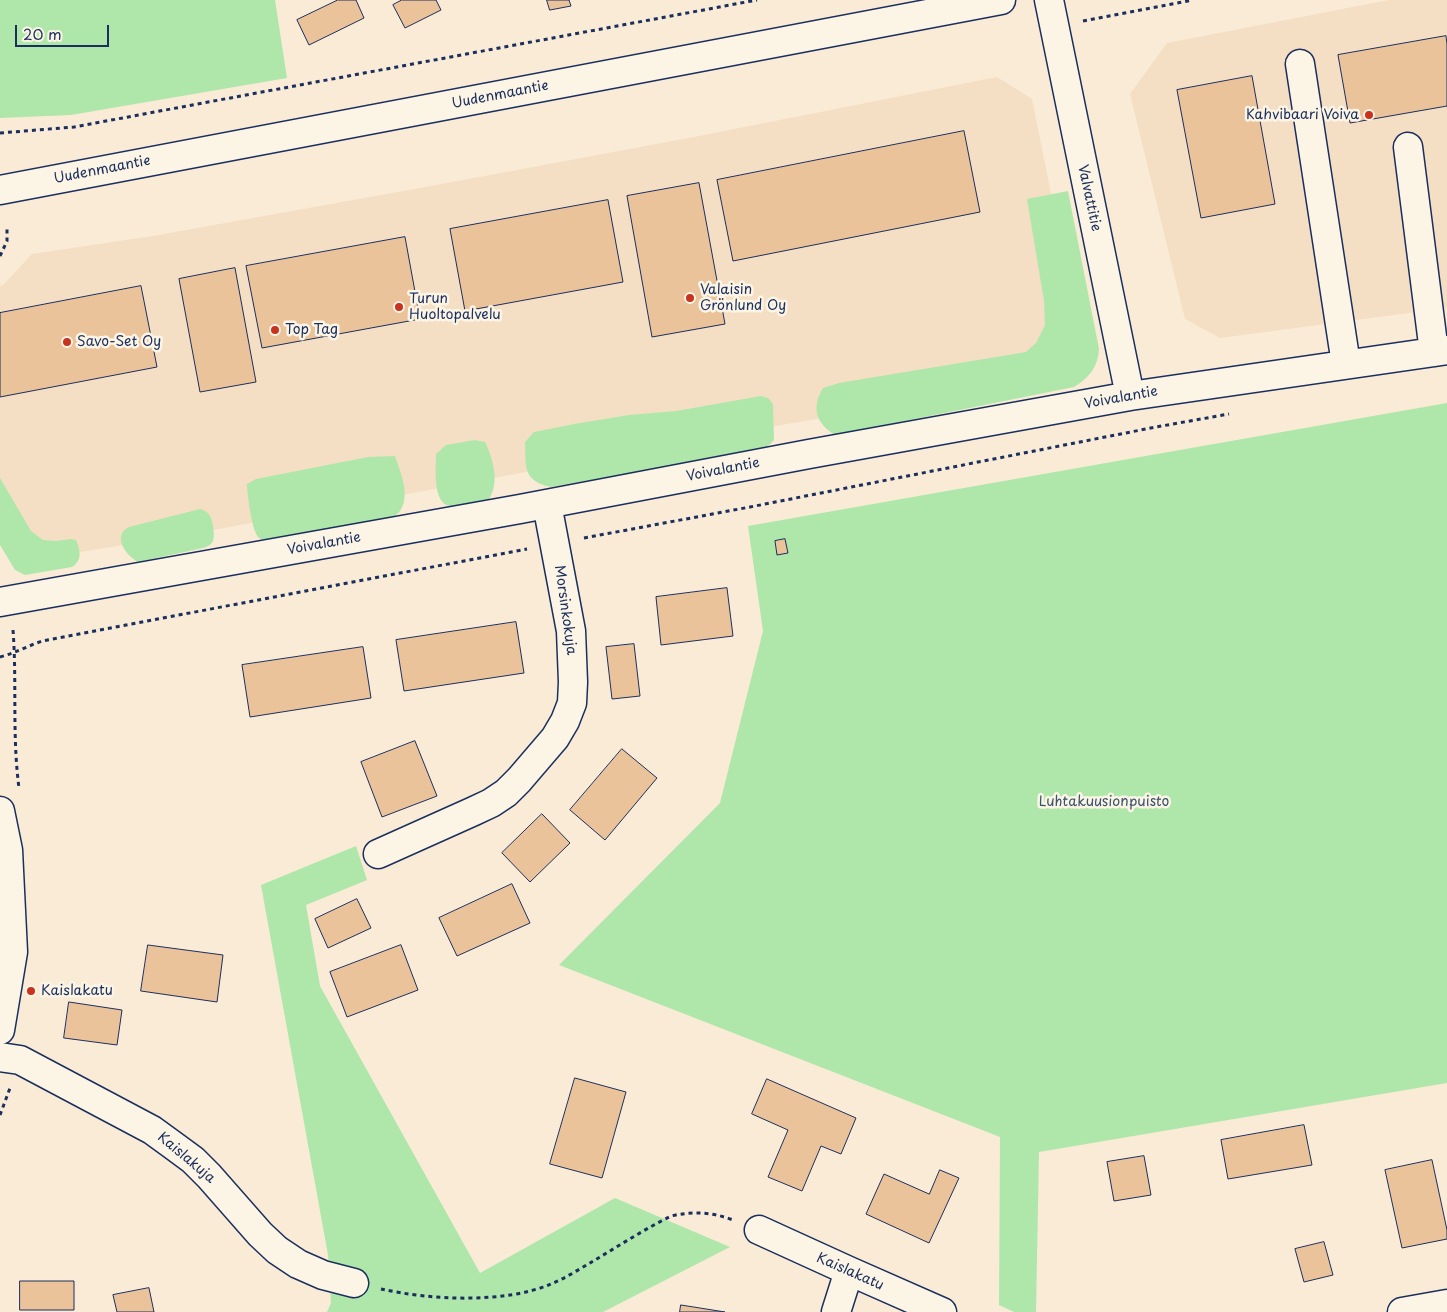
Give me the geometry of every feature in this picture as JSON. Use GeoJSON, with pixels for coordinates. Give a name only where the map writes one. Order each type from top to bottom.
{"type":"FeatureCollection","features":[{"type":"Feature","properties":{"kind":"street","name":"Uudenmaantie"},"geometry":{"type":"LineString","coordinates":[[0,190],[1000,0]]}},
{"type":"Feature","properties":{"kind":"street","name":"Valvattitie"},"geometry":{"type":"LineString","coordinates":[[1051,13],[1130,396]]}},
{"type":"Feature","properties":{"kind":"street"},"geometry":{"type":"LineString","coordinates":[[1300,64],[1346,364]]}},
{"type":"Feature","properties":{"kind":"street"},"geometry":{"type":"LineString","coordinates":[[1408,147],[1440,351]]}},
{"type":"Feature","properties":{"kind":"street","name":"Voivalantie"},"geometry":{"type":"LineString","coordinates":[[0,602],[547,504],[1130,396],[1440,351]]}},
{"type":"Feature","properties":{"kind":"street","name":"Morsinkokuja"},"geometry":{"type":"LineString","coordinates":[[378,854],[491,803],[506,793],[555,738],[565,721],[572,702],[571,631],[556,543],[547,504]]}},
{"type":"Feature","properties":{"kind":"street"},"geometry":{"type":"LineString","coordinates":[[0,811],[8,850],[13,952],[0,1030]]}},
{"type":"Feature","properties":{"kind":"street","name":"Kaislakuja"},"geometry":{"type":"LineString","coordinates":[[0,1057],[20,1060],[152,1130],[192,1160],[209,1176],[260,1234],[277,1250],[298,1264],[323,1275],[354,1283]]}},
{"type":"Feature","properties":{"kind":"street","name":"Kaislakatu"},"geometry":{"type":"LineString","coordinates":[[759,1230],[942,1312]]}},
{"type":"Feature","properties":{"kind":"street"},"geometry":{"type":"LineString","coordinates":[[836,1312],[848,1271]]}},
{"type":"Feature","properties":{"kind":"street"},"geometry":{"type":"LineString","coordinates":[[1402,1312],[1447,1304]]}},
{"type":"Feature","properties":{"kind":"path"},"geometry":{"type":"LineString","coordinates":[[0,133],[74,127],[757,0]]}},
{"type":"Feature","properties":{"kind":"path"},"geometry":{"type":"LineString","coordinates":[[1051,13],[1193,0]]}},
{"type":"Feature","properties":{"kind":"path"},"geometry":{"type":"LineString","coordinates":[[0,256],[7,241],[7,229]]}},
{"type":"Feature","properties":{"kind":"path"},"geometry":{"type":"LineString","coordinates":[[0,657],[15,653],[42,641],[1230,414]]}},
{"type":"Feature","properties":{"kind":"path"},"geometry":{"type":"LineString","coordinates":[[354,1283],[427,1296],[462,1298],[502,1296],[529,1291],[551,1284],[671,1216],[686,1212],[704,1212],[722,1216],[759,1230]]}},
{"type":"Feature","properties":{"kind":"shaded area"},"geometry":{"type":"Polygon","coordinates":[[[1389,0],[1447,0],[1447,308],[1220,338],[1185,319],[1130,94],[1167,43],[1389,0]]]}},
{"type":"Feature","properties":{"kind":"shaded area"},"geometry":{"type":"Polygon","coordinates":[[[997,77],[1032,99],[1082,347],[1056,378],[752,430],[203,532],[25,561],[0,526],[0,286],[32,254],[153,236],[420,188],[694,137],[997,77]]]}},
{"type":"Feature","properties":{"kind":"green space"},"geometry":{"type":"Polygon","coordinates":[[[0,0],[275,0],[287,78],[71,115],[0,118],[0,0]]]}},
{"type":"Feature","properties":{"kind":"green space"},"geometry":{"type":"Polygon","coordinates":[[[1068,191],[1099,349],[1095,367],[1084,380],[1074,387],[835,435],[823,425],[817,414],[817,402],[823,388],[839,383],[1026,352],[1036,343],[1045,325],[1044,301],[1027,199],[1068,191]]]}},
{"type":"Feature","properties":{"kind":"green space"},"geometry":{"type":"Polygon","coordinates":[[[761,396],[768,398],[773,404],[774,440],[765,449],[551,487],[535,481],[530,476],[526,465],[525,442],[534,432],[629,415],[676,411],[761,396]]]}},
{"type":"Feature","properties":{"kind":"green space","name":"Luhtakuusionpuisto"},"geometry":{"type":"Polygon","coordinates":[[[1447,403],[1447,1083],[1039,1152],[1036,1312],[1014,1312],[999,1305],[1000,1137],[559,965],[720,803],[763,631],[748,526],[1447,403]]]}},
{"type":"Feature","properties":{"kind":"green space"},"geometry":{"type":"Polygon","coordinates":[[[475,440],[485,442],[491,455],[495,478],[492,493],[489,499],[470,504],[451,506],[445,504],[438,493],[436,485],[436,454],[446,445],[475,440]]]}},
{"type":"Feature","properties":{"kind":"green space"},"geometry":{"type":"Polygon","coordinates":[[[395,456],[404,483],[405,498],[400,511],[391,518],[270,540],[258,537],[252,520],[247,484],[256,479],[368,457],[395,456]]]}},
{"type":"Feature","properties":{"kind":"green space"},"geometry":{"type":"Polygon","coordinates":[[[0,478],[31,531],[43,540],[76,540],[80,555],[78,561],[72,567],[25,575],[15,570],[0,545],[0,478]]]}},
{"type":"Feature","properties":{"kind":"green space"},"geometry":{"type":"Polygon","coordinates":[[[200,509],[208,513],[211,518],[214,535],[211,544],[203,548],[138,562],[129,555],[122,545],[121,535],[129,527],[200,509]]]}},
{"type":"Feature","properties":{"kind":"green space"},"geometry":{"type":"Polygon","coordinates":[[[356,846],[367,880],[306,905],[320,986],[480,1273],[615,1198],[730,1247],[603,1312],[327,1312],[331,1303],[328,1255],[261,885],[356,846]]]}},
{"type":"Feature","properties":{"kind":"building"},"geometry":{"type":"Polygon","coordinates":[[[338,0],[356,0],[364,18],[309,45],[297,20],[338,0]]]}},
{"type":"Feature","properties":{"kind":"building"},"geometry":{"type":"Polygon","coordinates":[[[402,0],[436,0],[441,10],[405,28],[393,5],[402,0]]]}},
{"type":"Feature","properties":{"kind":"building"},"geometry":{"type":"Polygon","coordinates":[[[547,0],[569,0],[571,6],[550,10],[547,0]]]}},
{"type":"Feature","properties":{"kind":"building"},"geometry":{"type":"Polygon","coordinates":[[[1446,36],[1447,106],[1350,123],[1338,55],[1446,36]]]}},
{"type":"Feature","properties":{"kind":"building"},"geometry":{"type":"Polygon","coordinates":[[[1252,76],[1275,204],[1201,218],[1177,90],[1252,76]]]}},
{"type":"Feature","properties":{"kind":"building"},"geometry":{"type":"Polygon","coordinates":[[[964,131],[980,212],[733,261],[717,180],[964,131]]]}},
{"type":"Feature","properties":{"kind":"building"},"geometry":{"type":"Polygon","coordinates":[[[699,183],[725,324],[652,337],[627,196],[699,183]]]}},
{"type":"Feature","properties":{"kind":"building"},"geometry":{"type":"Polygon","coordinates":[[[608,200],[623,282],[465,311],[450,229],[608,200]]]}},
{"type":"Feature","properties":{"kind":"building"},"geometry":{"type":"Polygon","coordinates":[[[405,237],[420,319],[262,348],[246,266],[405,237]]]}},
{"type":"Feature","properties":{"kind":"building"},"geometry":{"type":"Polygon","coordinates":[[[235,268],[256,382],[200,392],[179,279],[235,268]]]}},
{"type":"Feature","properties":{"kind":"building"},"geometry":{"type":"Polygon","coordinates":[[[141,286],[157,367],[0,397],[0,313],[141,286]]]}},
{"type":"Feature","properties":{"kind":"building"},"geometry":{"type":"Polygon","coordinates":[[[785,539],[788,553],[777,555],[775,541],[785,539]]]}},
{"type":"Feature","properties":{"kind":"building"},"geometry":{"type":"Polygon","coordinates":[[[727,588],[733,636],[661,645],[656,597],[727,588]]]}},
{"type":"Feature","properties":{"kind":"building"},"geometry":{"type":"Polygon","coordinates":[[[516,622],[524,673],[404,691],[396,640],[516,622]]]}},
{"type":"Feature","properties":{"kind":"building"},"geometry":{"type":"Polygon","coordinates":[[[634,644],[640,696],[612,699],[606,647],[634,644]]]}},
{"type":"Feature","properties":{"kind":"building"},"geometry":{"type":"Polygon","coordinates":[[[363,647],[371,698],[250,717],[242,665],[363,647]]]}},
{"type":"Feature","properties":{"kind":"building"},"geometry":{"type":"Polygon","coordinates":[[[415,741],[437,796],[382,817],[361,762],[415,741]]]}},
{"type":"Feature","properties":{"kind":"building"},"geometry":{"type":"Polygon","coordinates":[[[622,749],[657,778],[605,840],[570,810],[622,749]]]}},
{"type":"Feature","properties":{"kind":"building"},"geometry":{"type":"Polygon","coordinates":[[[542,814],[570,843],[530,882],[502,853],[542,814]]]}},
{"type":"Feature","properties":{"kind":"building"},"geometry":{"type":"Polygon","coordinates":[[[512,884],[530,923],[457,956],[439,918],[512,884]]]}},
{"type":"Feature","properties":{"kind":"building"},"geometry":{"type":"Polygon","coordinates":[[[357,899],[371,928],[328,948],[315,919],[357,899]]]}},
{"type":"Feature","properties":{"kind":"building"},"geometry":{"type":"Polygon","coordinates":[[[148,945],[223,955],[217,1002],[141,991],[148,945]]]}},
{"type":"Feature","properties":{"kind":"building"},"geometry":{"type":"Polygon","coordinates":[[[401,945],[418,990],[347,1017],[330,972],[401,945]]]}},
{"type":"Feature","properties":{"kind":"building"},"geometry":{"type":"Polygon","coordinates":[[[69,1002],[122,1010],[117,1045],[64,1038],[69,1002]]]}},
{"type":"Feature","properties":{"kind":"building"},"geometry":{"type":"Polygon","coordinates":[[[575,1078],[626,1092],[602,1178],[550,1164],[575,1078]]]}},
{"type":"Feature","properties":{"kind":"building"},"geometry":{"type":"Polygon","coordinates":[[[767,1079],[856,1118],[841,1154],[821,1146],[802,1191],[768,1177],[788,1130],[752,1114],[767,1079]]]}},
{"type":"Feature","properties":{"kind":"building"},"geometry":{"type":"Polygon","coordinates":[[[1304,1125],[1312,1165],[1228,1179],[1221,1140],[1304,1125]]]}},
{"type":"Feature","properties":{"kind":"building"},"geometry":{"type":"Polygon","coordinates":[[[1144,1156],[1151,1195],[1114,1201],[1107,1162],[1144,1156]]]}},
{"type":"Feature","properties":{"kind":"building"},"geometry":{"type":"Polygon","coordinates":[[[1432,1160],[1447,1230],[1447,1239],[1402,1248],[1385,1170],[1432,1160]]]}},
{"type":"Feature","properties":{"kind":"building"},"geometry":{"type":"Polygon","coordinates":[[[940,1170],[959,1178],[929,1243],[866,1214],[884,1174],[929,1194],[940,1170]]]}},
{"type":"Feature","properties":{"kind":"building"},"geometry":{"type":"Polygon","coordinates":[[[1324,1242],[1333,1275],[1304,1282],[1295,1249],[1324,1242]]]}},
{"type":"Feature","properties":{"kind":"building"},"geometry":{"type":"Polygon","coordinates":[[[20,1281],[74,1281],[74,1310],[20,1310],[20,1281]]]}},
{"type":"Feature","properties":{"kind":"building"},"geometry":{"type":"Polygon","coordinates":[[[149,1288],[154,1312],[117,1312],[113,1295],[149,1288]]]}},
{"type":"Feature","properties":{"kind":"building"},"geometry":{"type":"Polygon","coordinates":[[[681,1305],[725,1312],[680,1312],[681,1305]]]}},
{"type":"Feature","properties":{"kind":"place","name":"Kahvibaari Voiva"},"geometry":{"type":"Point","coordinates":[1369,115]}},
{"type":"Feature","properties":{"kind":"place","name":"Valaisin Grönlund Oy"},"geometry":{"type":"Point","coordinates":[690,298]}},
{"type":"Feature","properties":{"kind":"place","name":"Turun Huoltopalvelu"},"geometry":{"type":"Point","coordinates":[399,307]}},
{"type":"Feature","properties":{"kind":"place","name":"Top Tag"},"geometry":{"type":"Point","coordinates":[275,330]}},
{"type":"Feature","properties":{"kind":"place","name":"Savo-Set Oy"},"geometry":{"type":"Point","coordinates":[67,342]}},
{"type":"Feature","properties":{"kind":"place","name":"Kaislakatu"},"geometry":{"type":"Point","coordinates":[31,991]}}]}
